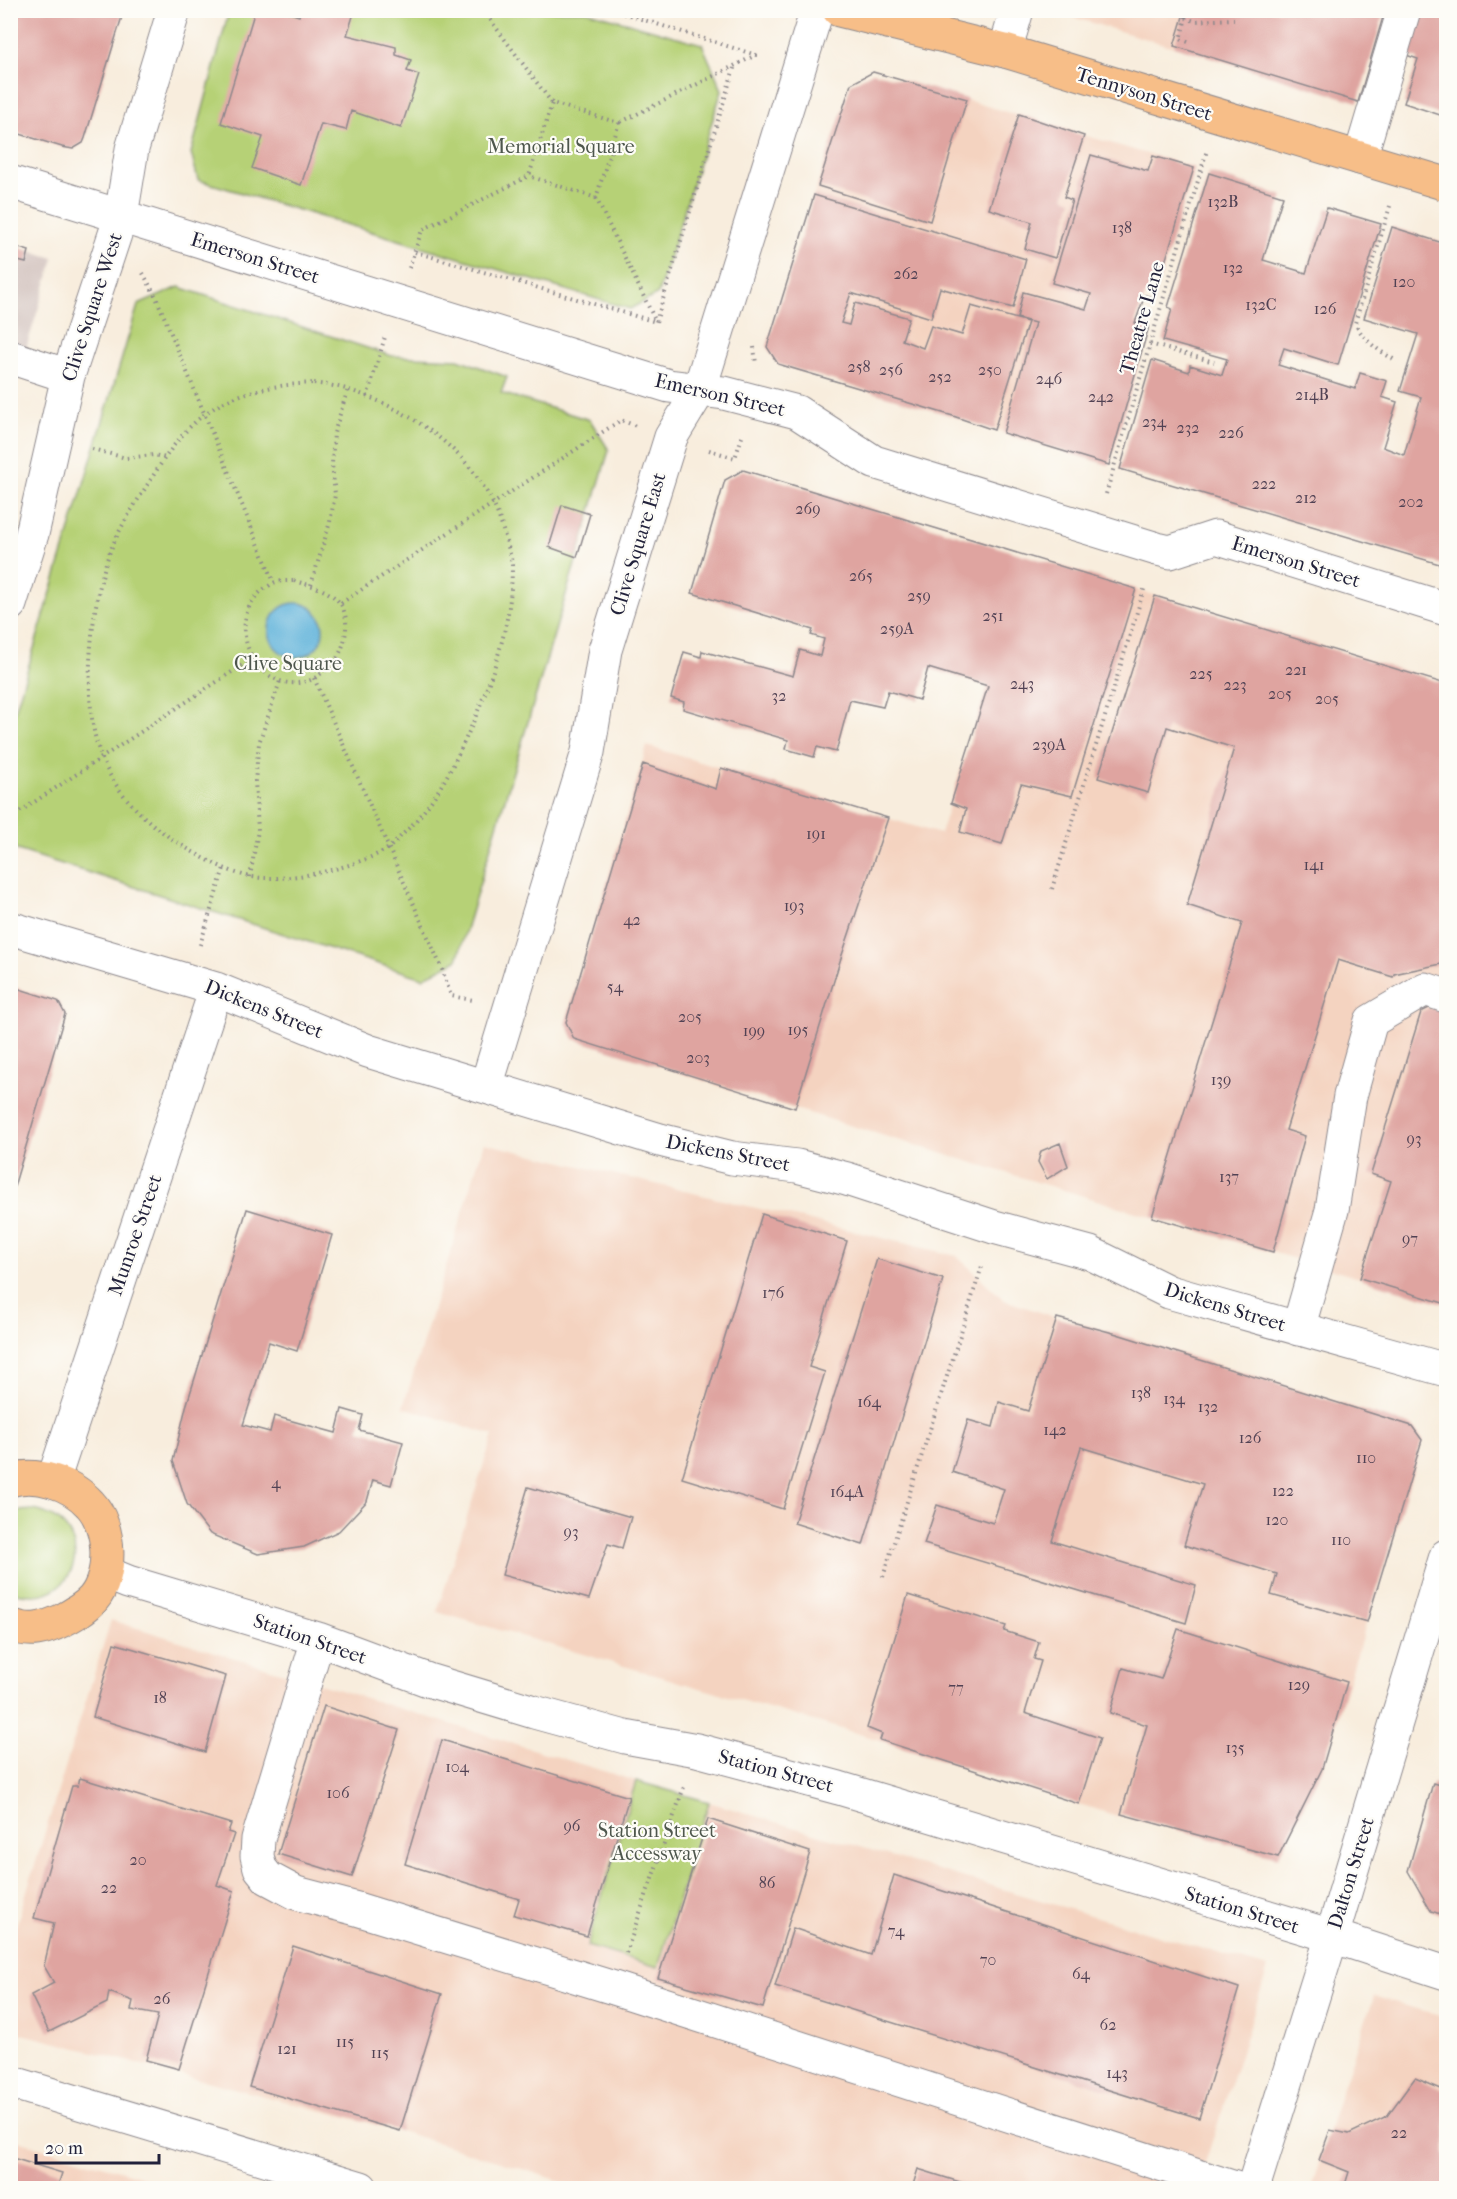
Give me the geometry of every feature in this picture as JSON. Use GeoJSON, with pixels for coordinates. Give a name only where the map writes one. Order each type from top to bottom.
{"type":"FeatureCollection","features":[{"type":"Feature","properties":{"kind":"main road","name":"Tennyson Street"},"geometry":{"type":"LineString","coordinates":[[839,10],[1005,51],[1446,184]]}},
{"type":"Feature","properties":{"kind":"main road"},"geometry":{"type":"LineString","coordinates":[[10,1480],[25,1476],[52,1481],[70,1489],[91,1505],[102,1526],[108,1551],[106,1573],[94,1598],[77,1613],[37,1631],[11,1629]]}},
{"type":"Feature","properties":{"kind":"street","name":"Clive Square West"},"geometry":{"type":"LineString","coordinates":[[10,604],[32,534],[68,376],[121,216],[132,149],[174,10]]}},
{"type":"Feature","properties":{"kind":"street","name":"Clive Square East"},"geometry":{"type":"LineString","coordinates":[[486,1088],[512,1009],[588,752],[605,650],[671,437],[699,392],[817,10]]}},
{"type":"Feature","properties":{"kind":"street"},"geometry":{"type":"LineString","coordinates":[[1005,51],[1017,10]]}},
{"type":"Feature","properties":{"kind":"street"},"geometry":{"type":"LineString","coordinates":[[1360,158],[1404,10]]}},
{"type":"Feature","properties":{"kind":"street","name":"Emerson Street"},"geometry":{"type":"LineString","coordinates":[[10,182],[669,386],[699,392],[724,393],[797,412],[874,462],[1156,549],[1170,552],[1216,537],[1446,609]]}},
{"type":"Feature","properties":{"kind":"street"},"geometry":{"type":"LineString","coordinates":[[10,357],[68,376]]}},
{"type":"Feature","properties":{"kind":"street","name":"Dickens Street"},"geometry":{"type":"LineString","coordinates":[[10,928],[203,984],[368,1051],[486,1088],[660,1140],[732,1158],[797,1166],[847,1179],[994,1227],[1071,1246],[1169,1292],[1446,1370]]}},
{"type":"Feature","properties":{"kind":"street","name":"Munroe Street"},"geometry":{"type":"LineString","coordinates":[[52,1481],[203,984]]}},
{"type":"Feature","properties":{"kind":"street"},"geometry":{"type":"LineString","coordinates":[[1298,1329],[1332,1210],[1350,1096],[1371,1021],[1425,989],[1446,996]]}},
{"type":"Feature","properties":{"kind":"street","name":"Dalton Street"},"geometry":{"type":"LineString","coordinates":[[1253,2188],[1332,1936],[1446,1556]]}},
{"type":"Feature","properties":{"kind":"street","name":"Station Street"},"geometry":{"type":"LineString","coordinates":[[106,1573],[128,1582],[318,1639],[428,1680],[534,1712],[625,1737],[697,1750],[839,1788],[1332,1936],[1446,1973]]}},
{"type":"Feature","properties":{"kind":"street"},"geometry":{"type":"LineString","coordinates":[[318,1639],[258,1839],[256,1856],[260,1868],[268,1878],[296,1893],[357,1909],[614,1988],[1235,2188]]}},
{"type":"Feature","properties":{"kind":"street"},"geometry":{"type":"LineString","coordinates":[[10,2082],[360,2188]]}},
{"type":"Feature","properties":{"kind":"path"},"geometry":{"type":"LineString","coordinates":[[483,10],[552,103],[619,123],[756,56],[612,10]]}},
{"type":"Feature","properties":{"kind":"path"},"geometry":{"type":"LineString","coordinates":[[1188,42],[1180,39],[1186,18],[1195,21],[1234,19]]}},
{"type":"Feature","properties":{"kind":"path"},"geometry":{"type":"LineString","coordinates":[[656,322],[735,65]]}},
{"type":"Feature","properties":{"kind":"path"},"geometry":{"type":"LineString","coordinates":[[529,176],[552,103]]}},
{"type":"Feature","properties":{"kind":"path","name":"Theatre Lane"},"geometry":{"type":"LineString","coordinates":[[1096,529],[1216,116]]}},
{"type":"Feature","properties":{"kind":"path"},"geometry":{"type":"LineString","coordinates":[[619,123],[596,198],[656,322]]}},
{"type":"Feature","properties":{"kind":"path"},"geometry":{"type":"LineString","coordinates":[[1397,361],[1361,335],[1355,323],[1401,170]]}},
{"type":"Feature","properties":{"kind":"path"},"geometry":{"type":"LineString","coordinates":[[367,397],[422,230],[529,176],[596,198]]}},
{"type":"Feature","properties":{"kind":"path"},"geometry":{"type":"LineString","coordinates":[[415,252],[656,322]]}},
{"type":"Feature","properties":{"kind":"path"},"geometry":{"type":"LineString","coordinates":[[108,258],[143,273],[156,297],[274,582]]}},
{"type":"Feature","properties":{"kind":"path"},"geometry":{"type":"LineString","coordinates":[[1150,344],[1214,362]]}},
{"type":"Feature","properties":{"kind":"path"},"geometry":{"type":"LineString","coordinates":[[314,383],[348,389],[392,407],[425,426],[450,447],[471,470],[500,519],[512,562],[508,608],[500,654],[455,764],[421,816],[388,848],[322,874],[250,877],[224,868],[175,841],[143,817],[117,786],[102,759],[94,736],[90,646],[95,609],[108,555],[128,516],[166,458],[178,441],[204,415],[239,395],[274,385],[314,383]]}},
{"type":"Feature","properties":{"kind":"path"},"geometry":{"type":"LineString","coordinates":[[311,585],[330,522],[335,495],[332,464],[334,433],[348,389]]}},
{"type":"Feature","properties":{"kind":"path"},"geometry":{"type":"LineString","coordinates":[[341,603],[621,420],[671,437]]}},
{"type":"Feature","properties":{"kind":"path"},"geometry":{"type":"LineString","coordinates":[[92,449],[126,458],[154,454],[166,458]]}},
{"type":"Feature","properties":{"kind":"path"},"geometry":{"type":"LineString","coordinates":[[1052,889],[1156,549]]}},
{"type":"Feature","properties":{"kind":"path"},"geometry":{"type":"LineString","coordinates":[[294,581],[311,585],[330,593],[341,603],[347,629],[343,647],[333,665],[314,678],[298,683],[280,681],[266,674],[253,658],[245,638],[245,615],[255,596],[274,582],[294,581]]}},
{"type":"Feature","properties":{"kind":"path"},"geometry":{"type":"LineString","coordinates":[[10,818],[253,658]]}},
{"type":"Feature","properties":{"kind":"path"},"geometry":{"type":"LineString","coordinates":[[314,678],[442,969],[451,996],[512,1009]]}},
{"type":"Feature","properties":{"kind":"path"},"geometry":{"type":"LineString","coordinates":[[250,877],[258,830],[255,781],[259,743],[280,681]]}},
{"type":"Feature","properties":{"kind":"path"},"geometry":{"type":"LineString","coordinates":[[203,984],[224,868]]}},
{"type":"Feature","properties":{"kind":"path"},"geometry":{"type":"LineString","coordinates":[[884,1577],[994,1227]]}},
{"type":"Feature","properties":{"kind":"path"},"geometry":{"type":"LineString","coordinates":[[614,1988],[697,1750]]}},
{"type":"Feature","properties":{"kind":"shaded area"},"geometry":{"type":"Polygon","coordinates":[[[1051,11],[1185,11],[1174,47],[1051,11]]]}},
{"type":"Feature","properties":{"kind":"shaded area"},"geometry":{"type":"Polygon","coordinates":[[[873,72],[1194,168],[1154,298],[1144,295],[1136,322],[1149,326],[1109,465],[778,364],[767,347],[851,84],[873,72]]]}},
{"type":"Feature","properties":{"kind":"shaded area"},"geometry":{"type":"Polygon","coordinates":[[[10,245],[54,258],[14,387],[10,386],[10,245]]]}},
{"type":"Feature","properties":{"kind":"shaded area"},"geometry":{"type":"Polygon","coordinates":[[[743,470],[1446,684],[1446,1302],[1136,1212],[716,1085],[574,1039],[566,1022],[647,746],[940,834],[988,686],[958,675],[811,635],[812,630],[692,593],[725,480],[743,470]]]}},
{"type":"Feature","properties":{"kind":"shaded area"},"geometry":{"type":"Polygon","coordinates":[[[484,1143],[957,1256],[1004,1300],[1412,1426],[1422,1440],[1322,1769],[1122,1814],[1120,1817],[880,1740],[437,1612],[493,1435],[403,1407],[484,1143]]]}},
{"type":"Feature","properties":{"kind":"shaded area"},"geometry":{"type":"Polygon","coordinates":[[[111,1620],[636,1781],[587,1946],[658,1967],[709,1802],[1268,1968],[1197,2188],[575,2188],[554,2179],[400,2131],[11,2031],[11,1942],[111,1620]]]}},
{"type":"Feature","properties":{"kind":"shaded area"},"geometry":{"type":"Polygon","coordinates":[[[1374,1996],[1446,2018],[1446,2188],[1311,2188],[1374,1996]]]}},
{"type":"Feature","properties":{"kind":"shaded area"},"geometry":{"type":"Polygon","coordinates":[[[11,2139],[181,2188],[11,2188],[11,2139]]]}},
{"type":"Feature","properties":{"kind":"green space","name":"Memorial Square"},"geometry":{"type":"Polygon","coordinates":[[[229,11],[586,11],[702,44],[722,90],[658,294],[630,309],[198,180],[191,153],[229,11]]]}},
{"type":"Feature","properties":{"kind":"green space","name":"Clive Square"},"geometry":{"type":"Polygon","coordinates":[[[179,287],[392,356],[458,359],[507,377],[501,393],[590,420],[609,450],[457,960],[423,978],[11,848],[11,724],[138,305],[179,287]]]}},
{"type":"Feature","properties":{"kind":"green space"},"geometry":{"type":"Polygon","coordinates":[[[33,1510],[55,1518],[68,1532],[74,1548],[73,1564],[66,1579],[52,1590],[34,1595],[10,1591],[11,1516],[19,1511],[33,1510]]]}},
{"type":"Feature","properties":{"kind":"green space","name":"Station Street Accessway"},"geometry":{"type":"Polygon","coordinates":[[[636,1781],[709,1802],[658,1967],[587,1946],[636,1781]]]}},
{"type":"Feature","properties":{"kind":"water"},"geometry":{"type":"Polygon","coordinates":[[[296,603],[306,605],[315,611],[321,620],[323,630],[321,640],[315,649],[306,655],[296,657],[286,655],[277,649],[271,640],[269,630],[271,620],[277,611],[286,605],[296,603]]]}},
{"type":"Feature","properties":{"kind":"building"},"geometry":{"type":"Polygon","coordinates":[[[10,10],[124,10],[85,138],[83,143],[73,149],[10,131],[10,10]]]}},
{"type":"Feature","properties":{"kind":"building"},"geometry":{"type":"Polygon","coordinates":[[[255,10],[281,10],[299,16],[301,10],[355,10],[347,35],[396,47],[396,55],[411,60],[407,71],[419,75],[401,128],[351,111],[346,130],[321,124],[301,185],[252,168],[263,137],[221,123],[255,10]]]}},
{"type":"Feature","properties":{"kind":"building"},"geometry":{"type":"Polygon","coordinates":[[[1185,10],[1385,10],[1358,102],[1174,46],[1185,10]]]}},
{"type":"Feature","properties":{"kind":"building"},"geometry":{"type":"Polygon","coordinates":[[[1419,10],[1432,14],[1433,10],[1446,10],[1446,117],[1404,103],[1418,59],[1406,55],[1419,10]]]}},
{"type":"Feature","properties":{"kind":"building"},"geometry":{"type":"Polygon","coordinates":[[[873,72],[967,99],[930,221],[818,186],[851,84],[873,72]]]}},
{"type":"Feature","properties":{"kind":"building"},"geometry":{"type":"Polygon","coordinates":[[[1019,114],[1084,136],[1064,197],[1072,200],[1055,258],[1025,249],[1032,222],[989,209],[1019,114]]]}},
{"type":"Feature","properties":{"kind":"building"},"geometry":{"type":"Polygon","coordinates":[[[1091,155],[1148,171],[1153,156],[1194,168],[1154,298],[1145,295],[1135,323],[1149,326],[1109,465],[1003,433],[1035,323],[1017,318],[1023,292],[1086,309],[1091,294],[1052,283],[1091,155]]]}},
{"type":"Feature","properties":{"kind":"building"},"geometry":{"type":"Polygon","coordinates":[[[1209,173],[1283,196],[1263,260],[1306,273],[1327,208],[1381,224],[1338,365],[1284,348],[1278,365],[1355,389],[1360,373],[1387,381],[1382,397],[1397,402],[1383,447],[1404,455],[1421,397],[1400,391],[1418,334],[1364,318],[1392,227],[1446,244],[1446,566],[1120,469],[1152,360],[1189,372],[1190,365],[1222,375],[1227,359],[1163,341],[1172,309],[1168,307],[1209,173]]]}},
{"type":"Feature","properties":{"kind":"building"},"geometry":{"type":"Polygon","coordinates":[[[814,195],[1026,259],[1013,308],[940,288],[931,318],[851,293],[841,323],[849,325],[855,303],[909,318],[902,340],[923,348],[931,326],[962,335],[971,306],[1028,322],[994,430],[778,364],[767,347],[814,195]]]}},
{"type":"Feature","properties":{"kind":"building"},"geometry":{"type":"Polygon","coordinates":[[[10,245],[29,251],[26,263],[10,259],[10,245]]]}},
{"type":"Feature","properties":{"kind":"building"},"geometry":{"type":"Polygon","coordinates":[[[743,470],[1136,589],[1072,796],[1021,784],[1002,844],[960,832],[966,809],[951,803],[988,686],[928,668],[919,700],[888,691],[883,707],[850,700],[836,752],[817,747],[814,757],[786,749],[788,740],[683,709],[684,702],[671,698],[684,652],[701,657],[702,651],[793,676],[800,650],[820,656],[824,639],[811,635],[813,630],[692,593],[725,480],[743,470]]]}},
{"type":"Feature","properties":{"kind":"building"},"geometry":{"type":"Polygon","coordinates":[[[562,505],[590,514],[577,557],[549,547],[562,505]]]}},
{"type":"Feature","properties":{"kind":"building"},"geometry":{"type":"Polygon","coordinates":[[[1155,596],[1446,684],[1446,966],[1441,964],[1394,974],[1393,977],[1338,960],[1286,1130],[1305,1136],[1273,1252],[1152,1217],[1242,923],[1187,905],[1234,748],[1167,727],[1148,793],[1098,778],[1155,596]]]}},
{"type":"Feature","properties":{"kind":"building"},"geometry":{"type":"Polygon","coordinates":[[[643,764],[716,789],[721,768],[888,818],[840,961],[795,1108],[574,1039],[566,1022],[643,764]]]}},
{"type":"Feature","properties":{"kind":"building"},"geometry":{"type":"Polygon","coordinates":[[[10,986],[58,1001],[65,1014],[11,1197],[10,986]]]}},
{"type":"Feature","properties":{"kind":"building"},"geometry":{"type":"Polygon","coordinates":[[[1429,1008],[1446,1012],[1446,1302],[1443,1303],[1360,1278],[1391,1181],[1371,1174],[1421,1012],[1429,1008]]]}},
{"type":"Feature","properties":{"kind":"building"},"geometry":{"type":"Polygon","coordinates":[[[1060,1143],[1068,1166],[1047,1179],[1038,1162],[1041,1151],[1060,1143]]]}},
{"type":"Feature","properties":{"kind":"building"},"geometry":{"type":"Polygon","coordinates":[[[247,1209],[332,1235],[297,1351],[269,1342],[243,1425],[270,1432],[274,1416],[336,1433],[342,1409],[363,1415],[359,1430],[403,1442],[391,1485],[373,1480],[367,1501],[339,1531],[304,1547],[258,1554],[210,1534],[187,1504],[173,1461],[186,1407],[247,1209]]]}},
{"type":"Feature","properties":{"kind":"building"},"geometry":{"type":"Polygon","coordinates":[[[762,1214],[847,1241],[809,1367],[825,1372],[783,1509],[682,1478],[762,1214]]]}},
{"type":"Feature","properties":{"kind":"building"},"geometry":{"type":"Polygon","coordinates":[[[877,1259],[943,1279],[863,1545],[794,1523],[877,1259]]]}},
{"type":"Feature","properties":{"kind":"building"},"geometry":{"type":"Polygon","coordinates":[[[1057,1318],[1117,1334],[1412,1426],[1422,1440],[1367,1622],[1271,1595],[1277,1574],[1184,1545],[1203,1484],[1081,1447],[1052,1541],[1196,1585],[1186,1623],[924,1544],[937,1505],[993,1523],[1004,1489],[952,1472],[968,1420],[993,1427],[999,1402],[1028,1411],[1057,1318]]]}},
{"type":"Feature","properties":{"kind":"building"},"geometry":{"type":"Polygon","coordinates":[[[528,1487],[631,1517],[622,1548],[608,1544],[589,1599],[502,1575],[528,1487]]]}},
{"type":"Feature","properties":{"kind":"building"},"geometry":{"type":"Polygon","coordinates":[[[908,1595],[1006,1626],[1004,1631],[1039,1642],[1034,1659],[1041,1661],[1025,1713],[1100,1738],[1079,1804],[880,1740],[882,1734],[867,1728],[908,1595]]]}},
{"type":"Feature","properties":{"kind":"building"},"geometry":{"type":"Polygon","coordinates":[[[1178,1629],[1347,1682],[1322,1769],[1278,1857],[1121,1814],[1147,1725],[1110,1713],[1123,1668],[1161,1679],[1178,1629]]]}},
{"type":"Feature","properties":{"kind":"building"},"geometry":{"type":"Polygon","coordinates":[[[114,1643],[226,1676],[205,1752],[93,1717],[114,1643]]]}},
{"type":"Feature","properties":{"kind":"building"},"geometry":{"type":"Polygon","coordinates":[[[324,1706],[399,1730],[352,1877],[278,1854],[324,1706]]]}},
{"type":"Feature","properties":{"kind":"building"},"geometry":{"type":"Polygon","coordinates":[[[442,1740],[629,1797],[587,1936],[514,1915],[519,1899],[405,1864],[442,1740]]]}},
{"type":"Feature","properties":{"kind":"building"},"geometry":{"type":"Polygon","coordinates":[[[80,1778],[231,1824],[228,1832],[234,1834],[217,1885],[234,1891],[179,2069],[146,2060],[158,2015],[131,2010],[133,2001],[109,1992],[107,2003],[49,2032],[31,1995],[54,1983],[44,1966],[54,1923],[34,1918],[72,1786],[78,1786],[80,1778]]]}},
{"type":"Feature","properties":{"kind":"building"},"geometry":{"type":"Polygon","coordinates":[[[1433,1783],[1446,1787],[1446,1916],[1431,1911],[1408,1871],[1433,1783]]]}},
{"type":"Feature","properties":{"kind":"building"},"geometry":{"type":"Polygon","coordinates":[[[708,1819],[810,1852],[763,2008],[658,1978],[708,1819]]]}},
{"type":"Feature","properties":{"kind":"building"},"geometry":{"type":"Polygon","coordinates":[[[894,1875],[1239,1988],[1199,2118],[775,1986],[793,1928],[871,1955],[894,1875]]]}},
{"type":"Feature","properties":{"kind":"building"},"geometry":{"type":"Polygon","coordinates":[[[293,1946],[442,1994],[400,2131],[249,2087],[293,1946]]]}},
{"type":"Feature","properties":{"kind":"building"},"geometry":{"type":"Polygon","coordinates":[[[1415,2078],[1446,2091],[1446,2188],[1344,2188],[1349,2172],[1319,2160],[1330,2130],[1349,2134],[1387,2116],[1415,2078]]]}},
{"type":"Feature","properties":{"kind":"building"},"geometry":{"type":"Polygon","coordinates":[[[10,2153],[16,2159],[62,2173],[57,2188],[10,2188],[10,2153]]]}},
{"type":"Feature","properties":{"kind":"building"},"geometry":{"type":"Polygon","coordinates":[[[918,2169],[979,2188],[912,2188],[918,2169]]]}}]}
